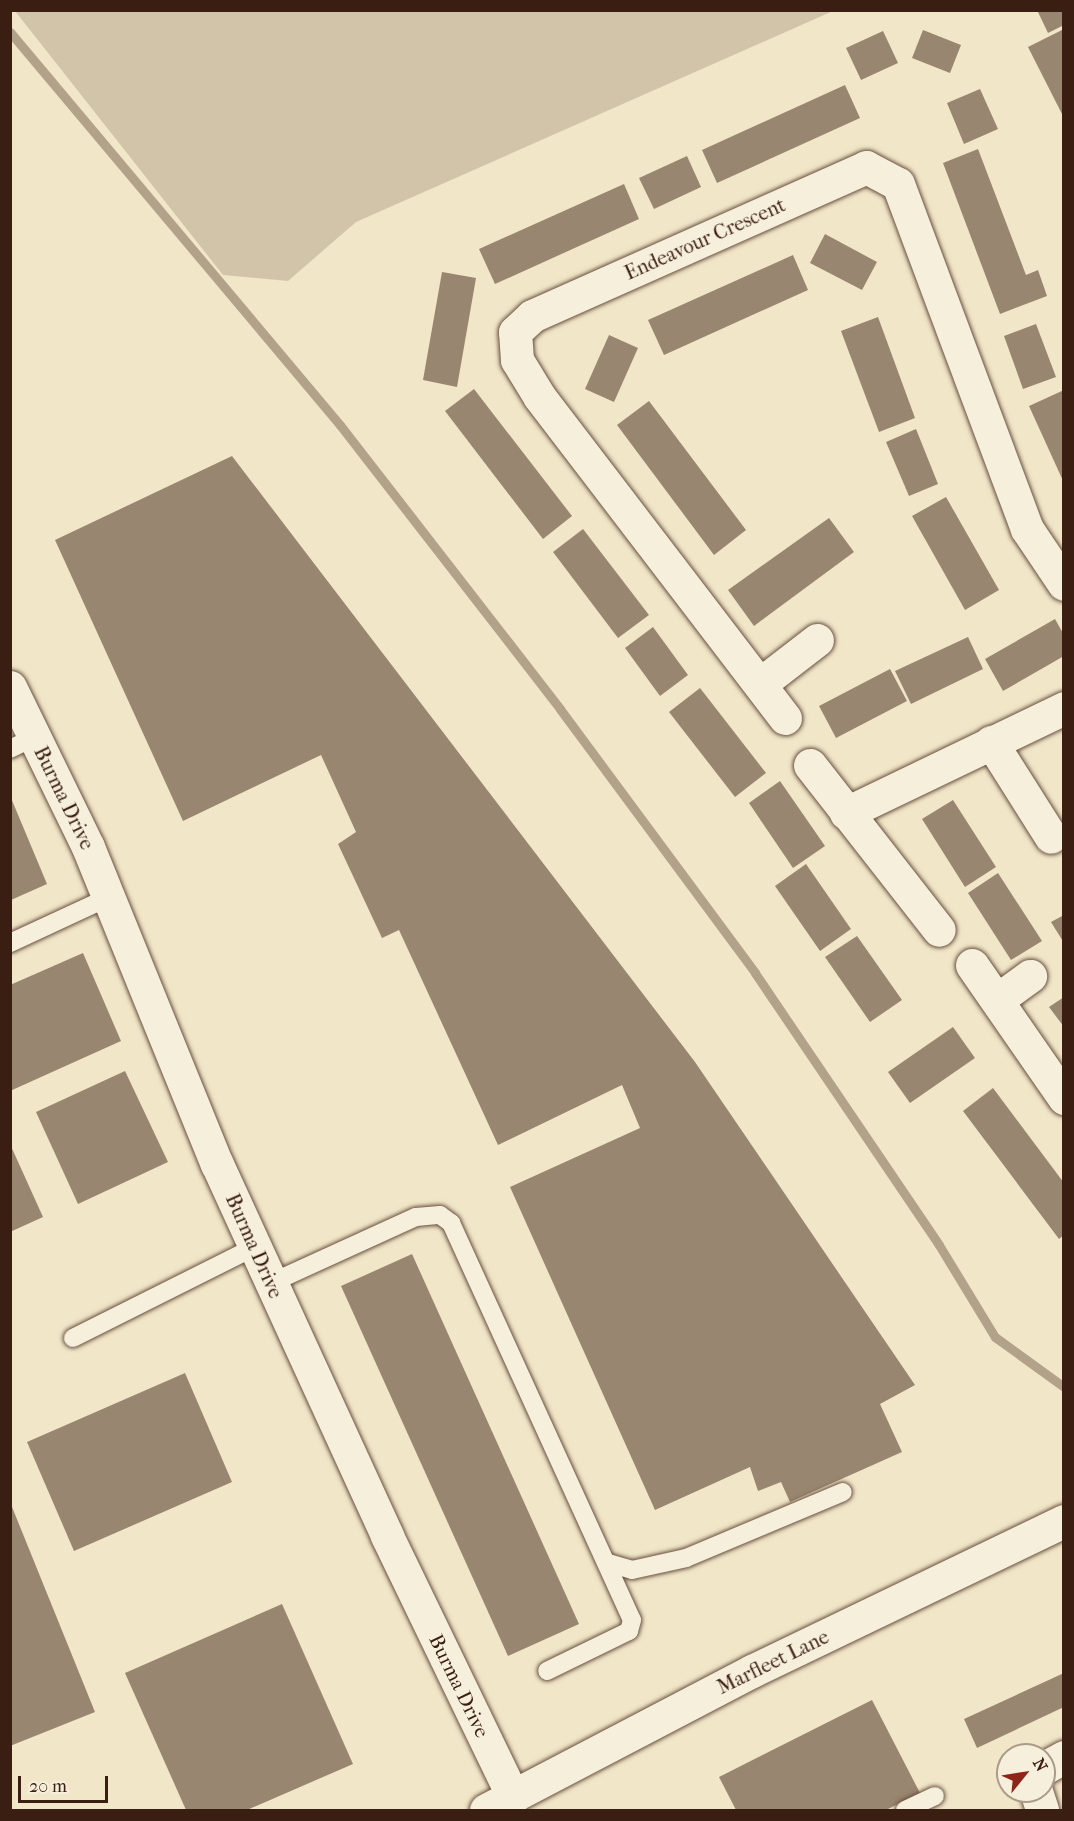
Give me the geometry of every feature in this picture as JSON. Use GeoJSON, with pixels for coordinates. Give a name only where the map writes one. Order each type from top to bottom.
{"type":"FeatureCollection","features":[{"type":"Feature","properties":{"kind":"street","name":"Endeavour Crescent"},"geometry":{"type":"LineString","coordinates":[[785,718],[539,396],[517,360],[515,332],[532,316],[866,167],[898,184],[1027,528],[1064,584]]}},
{"type":"Feature","properties":{"kind":"street"},"geometry":{"type":"LineString","coordinates":[[760,684],[817,640]]}},
{"type":"Feature","properties":{"kind":"street","name":"Burma Drive"},"geometry":{"type":"LineString","coordinates":[[10,687],[23,743],[109,897],[217,1164],[387,1536],[499,1804]]}},
{"type":"Feature","properties":{"kind":"street"},"geometry":{"type":"LineString","coordinates":[[846,813],[1064,708]]}},
{"type":"Feature","properties":{"kind":"street"},"geometry":{"type":"LineString","coordinates":[[992,742],[1051,837]]}},
{"type":"Feature","properties":{"kind":"street"},"geometry":{"type":"LineString","coordinates":[[810,765],[939,930]]}},
{"type":"Feature","properties":{"kind":"street"},"geometry":{"type":"LineString","coordinates":[[972,964],[1064,1098]]}},
{"type":"Feature","properties":{"kind":"street"},"geometry":{"type":"LineString","coordinates":[[997,1000],[1030,976]]}},
{"type":"Feature","properties":{"kind":"street","name":"Marfleet Lane"},"geometry":{"type":"LineString","coordinates":[[499,1804],[753,1671],[1064,1521]]}},
{"type":"Feature","properties":{"kind":"lane"},"geometry":{"type":"LineString","coordinates":[[10,943],[109,897]]}},
{"type":"Feature","properties":{"kind":"lane"},"geometry":{"type":"LineString","coordinates":[[271,1283],[416,1217],[433,1214],[446,1219],[608,1563],[632,1620],[629,1631],[548,1671]]}},
{"type":"Feature","properties":{"kind":"lane"},"geometry":{"type":"LineString","coordinates":[[74,1338],[255,1247]]}},
{"type":"Feature","properties":{"kind":"lane"},"geometry":{"type":"LineString","coordinates":[[608,1563],[632,1570],[686,1558],[843,1492]]}},
{"type":"Feature","properties":{"kind":"lane"},"geometry":{"type":"LineString","coordinates":[[905,1810],[934,1796]]}},
{"type":"Feature","properties":{"kind":"shaded area"},"geometry":{"type":"Polygon","coordinates":[[[15,11],[833,11],[356,222],[288,281],[223,275],[15,11]]]}},
{"type":"Feature","properties":{"kind":"building"},"geometry":{"type":"Polygon","coordinates":[[[1037,10],[1064,10],[1064,25],[1048,33],[1037,10]]]}},
{"type":"Feature","properties":{"kind":"building"},"geometry":{"type":"Polygon","coordinates":[[[923,30],[961,45],[950,73],[912,58],[923,30]]]}},
{"type":"Feature","properties":{"kind":"building"},"geometry":{"type":"Polygon","coordinates":[[[1062,30],[1064,34],[1064,118],[1028,47],[1062,30]]]}},
{"type":"Feature","properties":{"kind":"building"},"geometry":{"type":"Polygon","coordinates":[[[883,31],[898,63],[861,80],[846,48],[883,31]]]}},
{"type":"Feature","properties":{"kind":"building"},"geometry":{"type":"Polygon","coordinates":[[[845,85],[860,118],[717,183],[702,150],[845,85]]]}},
{"type":"Feature","properties":{"kind":"building"},"geometry":{"type":"Polygon","coordinates":[[[980,89],[998,129],[964,144],[947,103],[980,89]]]}},
{"type":"Feature","properties":{"kind":"building"},"geometry":{"type":"Polygon","coordinates":[[[978,149],[1026,275],[1038,270],[1047,296],[1000,314],[943,163],[978,149]]]}},
{"type":"Feature","properties":{"kind":"building"},"geometry":{"type":"Polygon","coordinates":[[[687,156],[701,187],[654,209],[639,178],[687,156]]]}},
{"type":"Feature","properties":{"kind":"building"},"geometry":{"type":"Polygon","coordinates":[[[624,184],[639,219],[495,284],[479,249],[624,184]]]}},
{"type":"Feature","properties":{"kind":"building"},"geometry":{"type":"Polygon","coordinates":[[[825,234],[877,262],[862,290],[810,263],[825,234]]]}},
{"type":"Feature","properties":{"kind":"building"},"geometry":{"type":"Polygon","coordinates":[[[793,255],[808,290],[664,355],[648,320],[793,255]]]}},
{"type":"Feature","properties":{"kind":"building"},"geometry":{"type":"Polygon","coordinates":[[[442,272],[476,278],[457,387],[423,380],[442,272]]]}},
{"type":"Feature","properties":{"kind":"building"},"geometry":{"type":"Polygon","coordinates":[[[878,317],[915,418],[879,432],[841,331],[878,317]]]}},
{"type":"Feature","properties":{"kind":"building"},"geometry":{"type":"Polygon","coordinates":[[[1036,324],[1056,377],[1023,389],[1004,336],[1036,324]]]}},
{"type":"Feature","properties":{"kind":"building"},"geometry":{"type":"Polygon","coordinates":[[[609,335],[638,348],[614,402],[585,389],[609,335]]]}},
{"type":"Feature","properties":{"kind":"building"},"geometry":{"type":"Polygon","coordinates":[[[474,389],[572,516],[543,539],[445,411],[474,389]]]}},
{"type":"Feature","properties":{"kind":"building"},"geometry":{"type":"Polygon","coordinates":[[[1064,390],[1064,483],[1029,406],[1064,390]]]}},
{"type":"Feature","properties":{"kind":"building"},"geometry":{"type":"Polygon","coordinates":[[[649,401],[746,530],[714,555],[617,425],[649,401]]]}},
{"type":"Feature","properties":{"kind":"building"},"geometry":{"type":"Polygon","coordinates":[[[916,429],[938,484],[909,496],[886,442],[916,429]]]}},
{"type":"Feature","properties":{"kind":"building"},"geometry":{"type":"Polygon","coordinates":[[[232,456],[695,1062],[915,1385],[880,1404],[902,1452],[790,1502],[781,1482],[758,1491],[750,1467],[655,1510],[510,1187],[640,1128],[622,1085],[498,1145],[399,930],[382,938],[338,844],[356,832],[321,755],[183,821],[55,540],[232,456]]]}},
{"type":"Feature","properties":{"kind":"building"},"geometry":{"type":"Polygon","coordinates":[[[946,497],[999,590],[965,610],[912,516],[946,497]]]}},
{"type":"Feature","properties":{"kind":"building"},"geometry":{"type":"Polygon","coordinates":[[[829,518],[854,552],[754,626],[728,590],[829,518]]]}},
{"type":"Feature","properties":{"kind":"building"},"geometry":{"type":"Polygon","coordinates":[[[583,529],[649,615],[618,638],[553,552],[583,529]]]}},
{"type":"Feature","properties":{"kind":"building"},"geometry":{"type":"Polygon","coordinates":[[[1055,619],[1064,635],[1064,656],[1003,691],[985,659],[1055,619]]]}},
{"type":"Feature","properties":{"kind":"building"},"geometry":{"type":"Polygon","coordinates":[[[653,627],[688,675],[660,696],[625,648],[653,627]]]}},
{"type":"Feature","properties":{"kind":"building"},"geometry":{"type":"Polygon","coordinates":[[[968,637],[983,669],[911,704],[895,671],[968,637]]]}},
{"type":"Feature","properties":{"kind":"building"},"geometry":{"type":"Polygon","coordinates":[[[890,669],[907,701],[836,738],[819,706],[890,669]]]}},
{"type":"Feature","properties":{"kind":"building"},"geometry":{"type":"Polygon","coordinates":[[[700,688],[766,773],[735,797],[669,712],[700,688]]]}},
{"type":"Feature","properties":{"kind":"building"},"geometry":{"type":"Polygon","coordinates":[[[780,781],[825,846],[793,868],[749,803],[780,781]]]}},
{"type":"Feature","properties":{"kind":"building"},"geometry":{"type":"Polygon","coordinates":[[[11,798],[47,884],[11,900],[11,798]]]}},
{"type":"Feature","properties":{"kind":"building"},"geometry":{"type":"Polygon","coordinates":[[[953,800],[996,867],[965,887],[922,819],[953,800]]]}},
{"type":"Feature","properties":{"kind":"building"},"geometry":{"type":"Polygon","coordinates":[[[806,864],[851,929],[820,951],[775,886],[806,864]]]}},
{"type":"Feature","properties":{"kind":"building"},"geometry":{"type":"Polygon","coordinates":[[[998,873],[1042,941],[1011,960],[968,893],[998,873]]]}},
{"type":"Feature","properties":{"kind":"building"},"geometry":{"type":"Polygon","coordinates":[[[1064,915],[1064,943],[1051,922],[1064,915]]]}},
{"type":"Feature","properties":{"kind":"building"},"geometry":{"type":"Polygon","coordinates":[[[857,936],[902,1000],[870,1022],[825,957],[857,936]]]}},
{"type":"Feature","properties":{"kind":"building"},"geometry":{"type":"Polygon","coordinates":[[[83,953],[121,1041],[10,1091],[10,985],[83,953]]]}},
{"type":"Feature","properties":{"kind":"building"},"geometry":{"type":"Polygon","coordinates":[[[1064,997],[1064,1027],[1049,1007],[1064,997]]]}},
{"type":"Feature","properties":{"kind":"building"},"geometry":{"type":"Polygon","coordinates":[[[953,1027],[975,1058],[910,1103],[888,1072],[953,1027]]]}},
{"type":"Feature","properties":{"kind":"building"},"geometry":{"type":"Polygon","coordinates":[[[125,1071],[168,1162],[78,1204],[36,1112],[125,1071]]]}},
{"type":"Feature","properties":{"kind":"building"},"geometry":{"type":"Polygon","coordinates":[[[993,1088],[1064,1183],[1064,1235],[1059,1239],[963,1111],[993,1088]]]}},
{"type":"Feature","properties":{"kind":"building"},"geometry":{"type":"Polygon","coordinates":[[[10,1144],[43,1217],[10,1232],[10,1144]]]}},
{"type":"Feature","properties":{"kind":"building"},"geometry":{"type":"Polygon","coordinates":[[[412,1254],[579,1624],[508,1656],[341,1286],[412,1254]]]}},
{"type":"Feature","properties":{"kind":"building"},"geometry":{"type":"Polygon","coordinates":[[[185,1373],[232,1482],[74,1551],[27,1442],[185,1373]]]}},
{"type":"Feature","properties":{"kind":"building"},"geometry":{"type":"Polygon","coordinates":[[[10,1502],[95,1712],[10,1746],[10,1502]]]}},
{"type":"Feature","properties":{"kind":"building"},"geometry":{"type":"Polygon","coordinates":[[[282,1604],[353,1764],[247,1810],[186,1810],[125,1673],[282,1604]]]}},
{"type":"Feature","properties":{"kind":"building"},"geometry":{"type":"Polygon","coordinates":[[[1064,1673],[1064,1707],[977,1748],[964,1719],[1064,1673]]]}},
{"type":"Feature","properties":{"kind":"building"},"geometry":{"type":"Polygon","coordinates":[[[872,1700],[920,1793],[886,1810],[736,1810],[719,1777],[872,1700]]]}},
{"type":"Feature","properties":{"kind":"waterway"},"geometry":{"type":"LineString","coordinates":[[10,32],[340,425],[560,709],[755,973],[939,1245],[995,1337],[1064,1387]]}}]}
